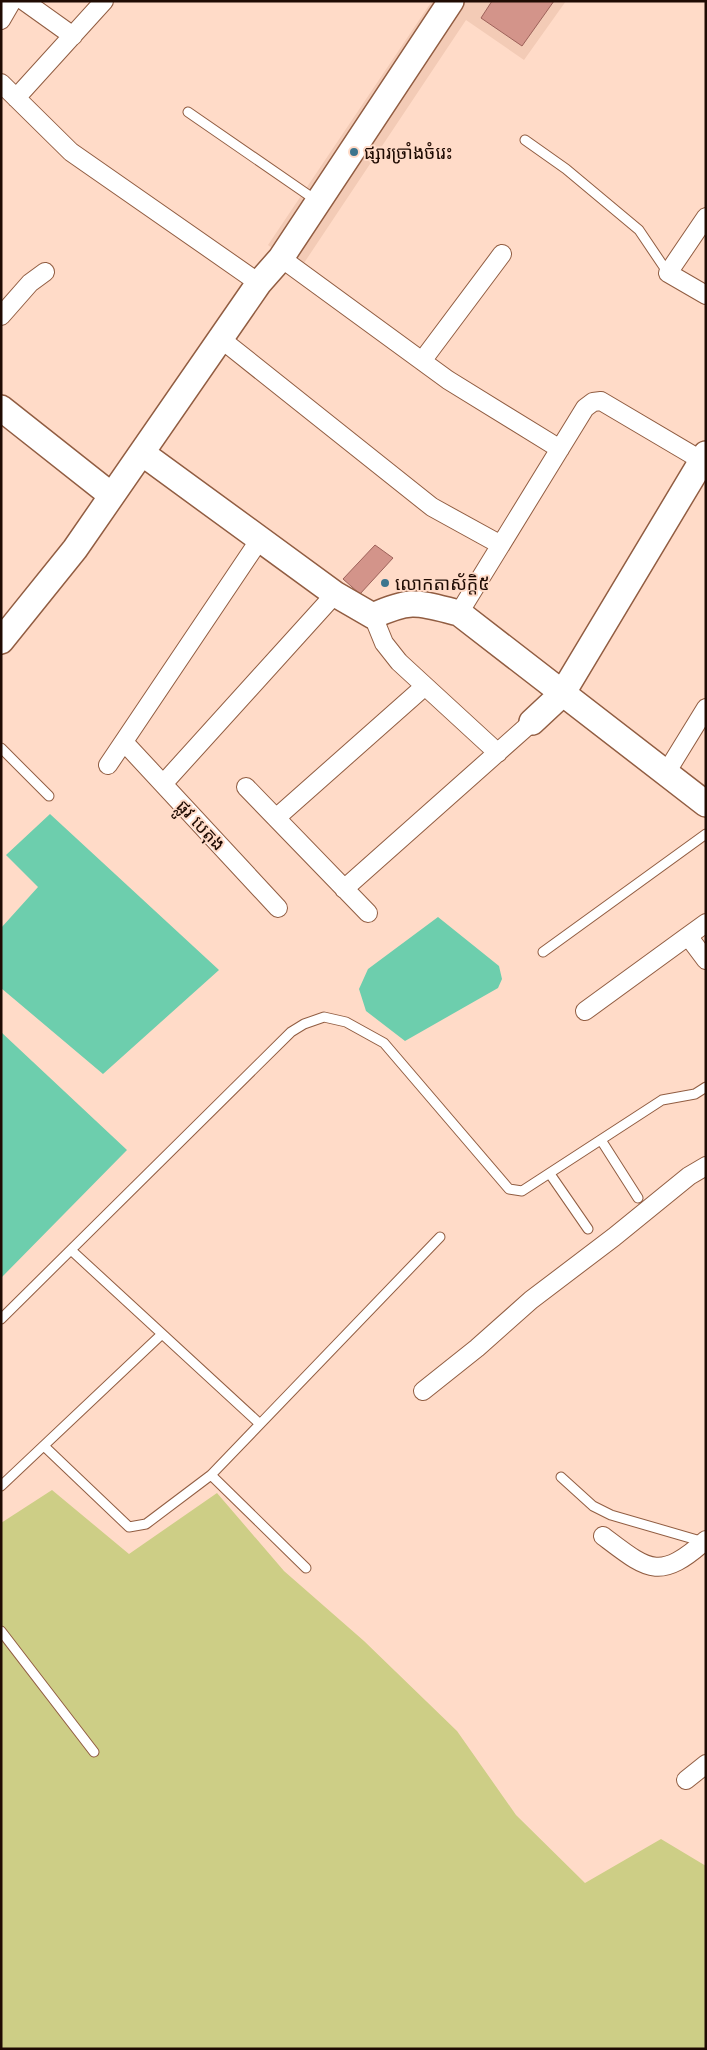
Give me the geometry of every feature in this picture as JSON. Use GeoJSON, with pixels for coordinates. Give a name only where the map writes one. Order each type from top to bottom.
{"type":"FeatureCollection","features":[{"type":"Feature","properties":{"kind":"street"},"geometry":{"type":"LineString","coordinates":[[1,20],[12,1]]}},
{"type":"Feature","properties":{"kind":"street"},"geometry":{"type":"LineString","coordinates":[[24,1],[73,36]]}},
{"type":"Feature","properties":{"kind":"street"},"geometry":{"type":"LineString","coordinates":[[16,98],[104,1]]}},
{"type":"Feature","properties":{"kind":"street"},"geometry":{"type":"LineString","coordinates":[[1,641],[75,549],[220,338],[259,283],[281,258],[451,1]]}},
{"type":"Feature","properties":{"kind":"street"},"geometry":{"type":"LineString","coordinates":[[1,83],[70,152],[259,283]]}},
{"type":"Feature","properties":{"kind":"street"},"geometry":{"type":"LineString","coordinates":[[706,216],[668,273],[706,295]]}},
{"type":"Feature","properties":{"kind":"street"},"geometry":{"type":"LineString","coordinates":[[422,361],[502,254]]}},
{"type":"Feature","properties":{"kind":"street"},"geometry":{"type":"LineString","coordinates":[[281,258],[448,380],[560,449]]}},
{"type":"Feature","properties":{"kind":"street"},"geometry":{"type":"LineString","coordinates":[[1,316],[30,284],[45,272]]}},
{"type":"Feature","properties":{"kind":"street"},"geometry":{"type":"LineString","coordinates":[[220,338],[432,507],[501,546]]}},
{"type":"Feature","properties":{"kind":"street"},"geometry":{"type":"LineString","coordinates":[[344,889],[562,694],[704,459],[601,401],[593,402],[585,408],[459,612]]}},
{"type":"Feature","properties":{"kind":"street"},"geometry":{"type":"LineString","coordinates":[[1,408],[111,496]]}},
{"type":"Feature","properties":{"kind":"street"},"geometry":{"type":"LineString","coordinates":[[142,453],[336,594],[373,616],[384,644],[399,662],[498,753]]}},
{"type":"Feature","properties":{"kind":"street"},"geometry":{"type":"LineString","coordinates":[[108,766],[260,539]]}},
{"type":"Feature","properties":{"kind":"street"},"geometry":{"type":"LineString","coordinates":[[164,784],[336,594]]}},
{"type":"Feature","properties":{"kind":"street"},"geometry":{"type":"LineString","coordinates":[[373,616],[396,605],[417,602],[459,612],[562,694],[706,804]]}},
{"type":"Feature","properties":{"kind":"street"},"geometry":{"type":"LineString","coordinates":[[276,818],[425,686]]}},
{"type":"Feature","properties":{"kind":"street"},"geometry":{"type":"LineString","coordinates":[[666,773],[706,708]]}},
{"type":"Feature","properties":{"kind":"street","name":"ផ្លូវ បេតុង"},"geometry":{"type":"LineString","coordinates":[[124,742],[278,908]]}},
{"type":"Feature","properties":{"kind":"street"},"geometry":{"type":"LineString","coordinates":[[246,787],[368,913]]}},
{"type":"Feature","properties":{"kind":"street"},"geometry":{"type":"LineString","coordinates":[[585,1011],[706,923]]}},
{"type":"Feature","properties":{"kind":"street"},"geometry":{"type":"LineString","coordinates":[[688,936],[706,960]]}},
{"type":"Feature","properties":{"kind":"street"},"geometry":{"type":"LineString","coordinates":[[423,1391],[477,1348],[531,1300],[614,1237],[689,1176],[706,1166]]}},
{"type":"Feature","properties":{"kind":"street"},"geometry":{"type":"LineString","coordinates":[[602,1536],[640,1563],[662,1568],[681,1561],[705,1541]]}},
{"type":"Feature","properties":{"kind":"street"},"geometry":{"type":"LineString","coordinates":[[686,1780],[706,1764]]}},
{"type":"Feature","properties":{"kind":"lane"},"geometry":{"type":"LineString","coordinates":[[188,112],[318,202]]}},
{"type":"Feature","properties":{"kind":"lane"},"geometry":{"type":"LineString","coordinates":[[526,140],[566,169],[640,230],[668,273]]}},
{"type":"Feature","properties":{"kind":"lane"},"geometry":{"type":"LineString","coordinates":[[1,748],[49,796]]}},
{"type":"Feature","properties":{"kind":"lane"},"geometry":{"type":"LineString","coordinates":[[543,952],[706,834]]}},
{"type":"Feature","properties":{"kind":"lane"},"geometry":{"type":"LineString","coordinates":[[1,1319],[291,1032],[304,1024],[324,1017],[346,1022],[384,1043],[509,1188],[522,1191],[662,1100],[695,1094],[706,1087]]}},
{"type":"Feature","properties":{"kind":"lane"},"geometry":{"type":"LineString","coordinates":[[601,1140],[638,1198]]}},
{"type":"Feature","properties":{"kind":"lane"},"geometry":{"type":"LineString","coordinates":[[550,1174],[588,1229]]}},
{"type":"Feature","properties":{"kind":"lane"},"geometry":{"type":"LineString","coordinates":[[44,1446],[129,1528],[146,1524],[211,1475],[440,1237]]}},
{"type":"Feature","properties":{"kind":"lane"},"geometry":{"type":"LineString","coordinates":[[71,1250],[260,1424]]}},
{"type":"Feature","properties":{"kind":"lane"},"geometry":{"type":"LineString","coordinates":[[1,1486],[162,1334]]}},
{"type":"Feature","properties":{"kind":"lane"},"geometry":{"type":"LineString","coordinates":[[211,1475],[306,1568]]}},
{"type":"Feature","properties":{"kind":"lane"},"geometry":{"type":"LineString","coordinates":[[561,1477],[593,1506],[602,1511],[705,1541]]}},
{"type":"Feature","properties":{"kind":"lane"},"geometry":{"type":"LineString","coordinates":[[1,1631],[94,1752]]}},
{"type":"Feature","properties":{"kind":"shaded area","name":"ផ្សារច្រាំងចំរេះ"},"geometry":{"type":"Polygon","coordinates":[[[432,1],[566,1],[524,60],[466,20],[300,269],[268,245],[432,1]]]}},
{"type":"Feature","properties":{"kind":"shaded area"},"geometry":{"type":"Polygon","coordinates":[[[50,814],[219,970],[103,1074],[1,988],[1,928],[38,887],[6,855],[50,814]]]}},
{"type":"Feature","properties":{"kind":"shaded area"},"geometry":{"type":"Polygon","coordinates":[[[438,917],[499,966],[502,979],[498,988],[405,1041],[366,1011],[359,989],[368,969],[438,917]]]}},
{"type":"Feature","properties":{"kind":"shaded area"},"geometry":{"type":"Polygon","coordinates":[[[1,1032],[127,1150],[1,1278],[1,1032]]]}},
{"type":"Feature","properties":{"kind":"shaded area"},"geometry":{"type":"Polygon","coordinates":[[[52,1490],[129,1554],[217,1493],[284,1571],[364,1641],[457,1731],[516,1815],[585,1883],[661,1839],[706,1866],[706,2049],[1,2049],[1,1523],[52,1490]]]}},
{"type":"Feature","properties":{"kind":"building"},"geometry":{"type":"Polygon","coordinates":[[[492,1],[554,1],[522,46],[481,18],[492,1]]]}},
{"type":"Feature","properties":{"kind":"building"},"geometry":{"type":"Polygon","coordinates":[[[375,545],[393,558],[360,594],[343,579],[375,545]]]}},
{"type":"Feature","properties":{"kind":"place","name":"ផ្សារច្រាំងចំរេះ"},"geometry":{"type":"Point","coordinates":[354,152]}},
{"type":"Feature","properties":{"kind":"place","name":"លោកតាស័ក្តិ៥"},"geometry":{"type":"Point","coordinates":[385,583]}}]}
